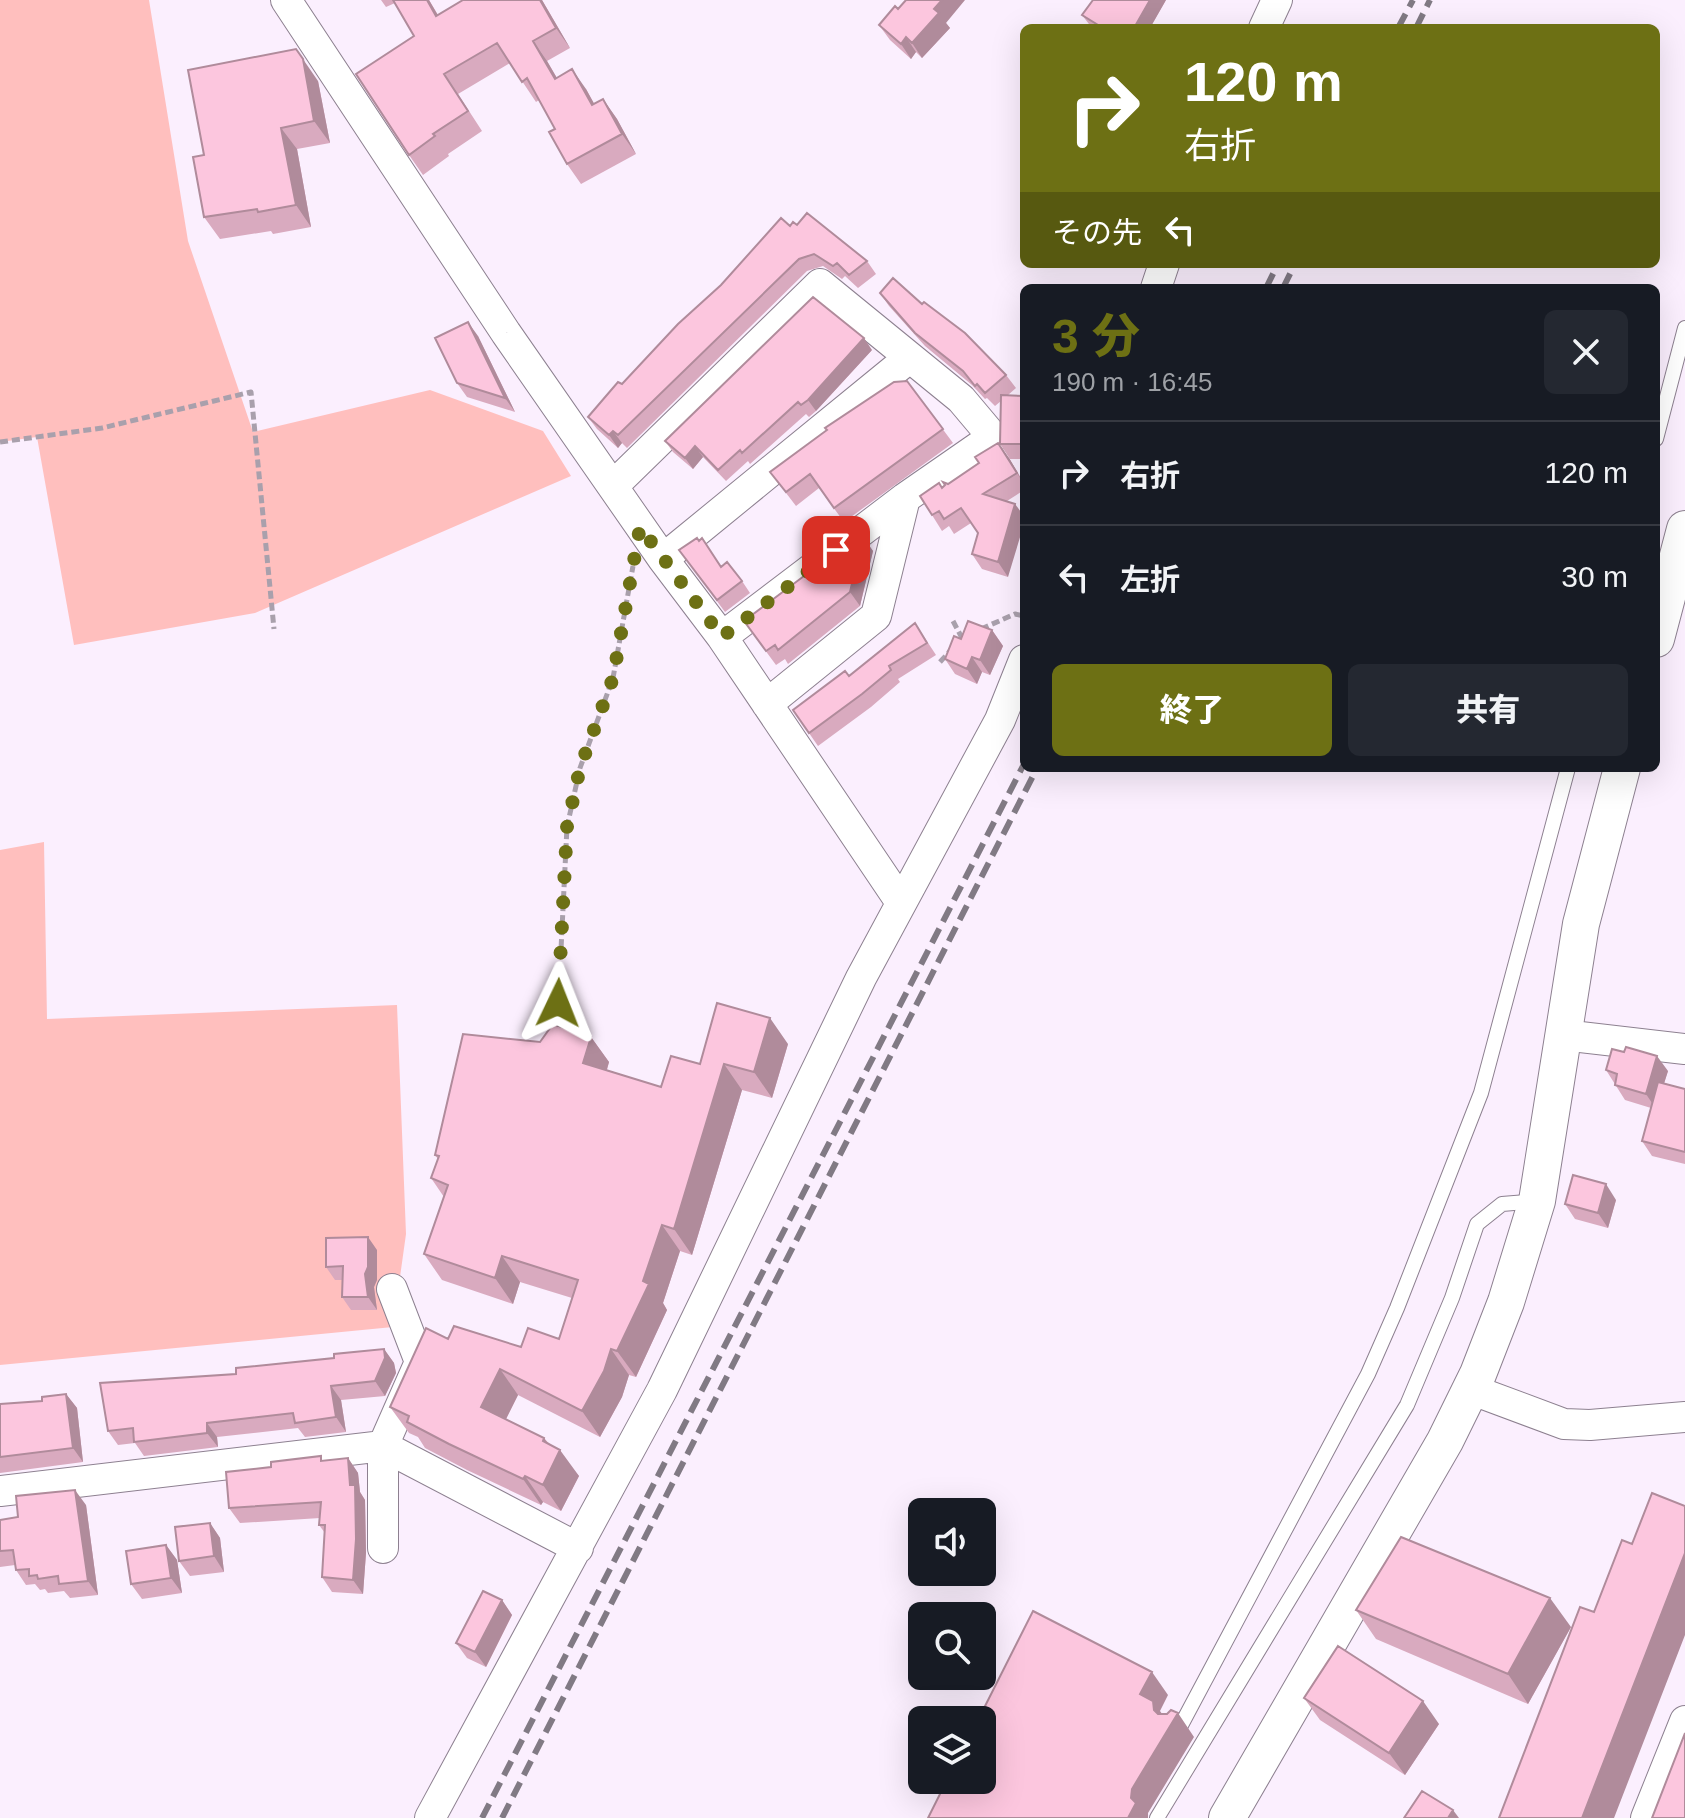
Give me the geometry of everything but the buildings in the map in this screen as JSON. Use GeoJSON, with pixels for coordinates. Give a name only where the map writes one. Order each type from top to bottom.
{"type":"FeatureCollection","features":[{"type":"Feature","properties":{"kind":"street"},"geometry":{"type":"LineString","coordinates":[[286,0],[506,333],[640,527],[722,637],[900,901]]}},
{"type":"Feature","properties":{"kind":"street"},"geometry":{"type":"LineString","coordinates":[[1266,24],[1277,0]]}},
{"type":"Feature","properties":{"kind":"street"},"geometry":{"type":"LineString","coordinates":[[613,486],[820,284],[961,399],[993,437],[905,498],[722,637]]}},
{"type":"Feature","properties":{"kind":"street"},"geometry":{"type":"LineString","coordinates":[[663,559],[909,358]]}},
{"type":"Feature","properties":{"kind":"street"},"geometry":{"type":"LineString","coordinates":[[767,704],[876,616],[905,498]]}},
{"type":"Feature","properties":{"kind":"street"},"geometry":{"type":"LineString","coordinates":[[1660,624],[1685,529]]}},
{"type":"Feature","properties":{"kind":"street"},"geometry":{"type":"LineString","coordinates":[[430,1818],[662,1390],[900,901],[1000,720],[1020,670]]}},
{"type":"Feature","properties":{"kind":"street"},"geometry":{"type":"LineString","coordinates":[[1227,1818],[1445,1441],[1506,1302],[1537,1201],[1581,924],[1621,772]]}},
{"type":"Feature","properties":{"kind":"street"},"geometry":{"type":"LineString","coordinates":[[1563,1035],[1685,1049]]}},
{"type":"Feature","properties":{"kind":"street"},"geometry":{"type":"LineString","coordinates":[[383,1548],[383,1446],[420,1362],[392,1289]]}},
{"type":"Feature","properties":{"kind":"street"},"geometry":{"type":"LineString","coordinates":[[1470,1389],[1564,1424],[1590,1425],[1685,1417]]}},
{"type":"Feature","properties":{"kind":"street"},"geometry":{"type":"LineString","coordinates":[[0,1491],[383,1446],[578,1548]]}},
{"type":"Feature","properties":{"kind":"street"},"geometry":{"type":"LineString","coordinates":[[1646,1818],[1685,1721]]}},
{"type":"Feature","properties":{"kind":"lane"},"geometry":{"type":"LineString","coordinates":[[1660,424],[1685,328]]}},
{"type":"Feature","properties":{"kind":"lane"},"geometry":{"type":"LineString","coordinates":[[1179,1729],[1368,1374],[1397,1308],[1481,1093],[1567,772]]}},
{"type":"Feature","properties":{"kind":"lane"},"geometry":{"type":"LineString","coordinates":[[1157,1818],[1407,1405],[1452,1298],[1477,1224],[1502,1204],[1537,1201]]}},
{"type":"Feature","properties":{"kind":"path"},"geometry":{"type":"LineString","coordinates":[[0,442],[102,428],[251,392],[274,629]]}},
{"type":"Feature","properties":{"kind":"path"},"geometry":{"type":"LineString","coordinates":[[557,1032],[567,827],[580,768],[613,678],[640,527]]}},
{"type":"Feature","properties":{"kind":"path"},"geometry":{"type":"LineString","coordinates":[[940,662],[962,638],[1015,614],[1020,615]]}},
{"type":"Feature","properties":{"kind":"path"},"geometry":{"type":"LineString","coordinates":[[953,621],[962,638]]}},
{"type":"Feature","properties":{"kind":"shaded area"},"geometry":{"type":"Polygon","coordinates":[[[0,0],[149,0],[188,241],[253,432],[430,390],[543,431],[571,476],[255,613],[74,645],[37,437],[0,442],[0,0]]]}},
{"type":"Feature","properties":{"kind":"shaded area"},"geometry":{"type":"Polygon","coordinates":[[[44,842],[47,1019],[397,1005],[406,1234],[393,1327],[0,1365],[0,850],[44,842]]]}},
{"type":"Feature","properties":{"kind":"railway"},"geometry":{"type":"LineString","coordinates":[[1400,24],[1413,0]]}},
{"type":"Feature","properties":{"kind":"railway"},"geometry":{"type":"LineString","coordinates":[[1418,24],[1430,0]]}},
{"type":"Feature","properties":{"kind":"railway"},"geometry":{"type":"LineString","coordinates":[[1268,284],[1276,268]]}},
{"type":"Feature","properties":{"kind":"railway"},"geometry":{"type":"LineString","coordinates":[[1285,284],[1293,268]]}},
{"type":"Feature","properties":{"kind":"railway"},"geometry":{"type":"LineString","coordinates":[[482,1818],[1020,772]]}},
{"type":"Feature","properties":{"kind":"railway"},"geometry":{"type":"LineString","coordinates":[[502,1818],[1035,772]]}},
{"type":"Feature","properties":{"kind":"route"},"geometry":{"type":"LineString","coordinates":[[558,1003],[567,827],[580,768],[613,678],[640,527],[722,637],[836,550]]}}]}
